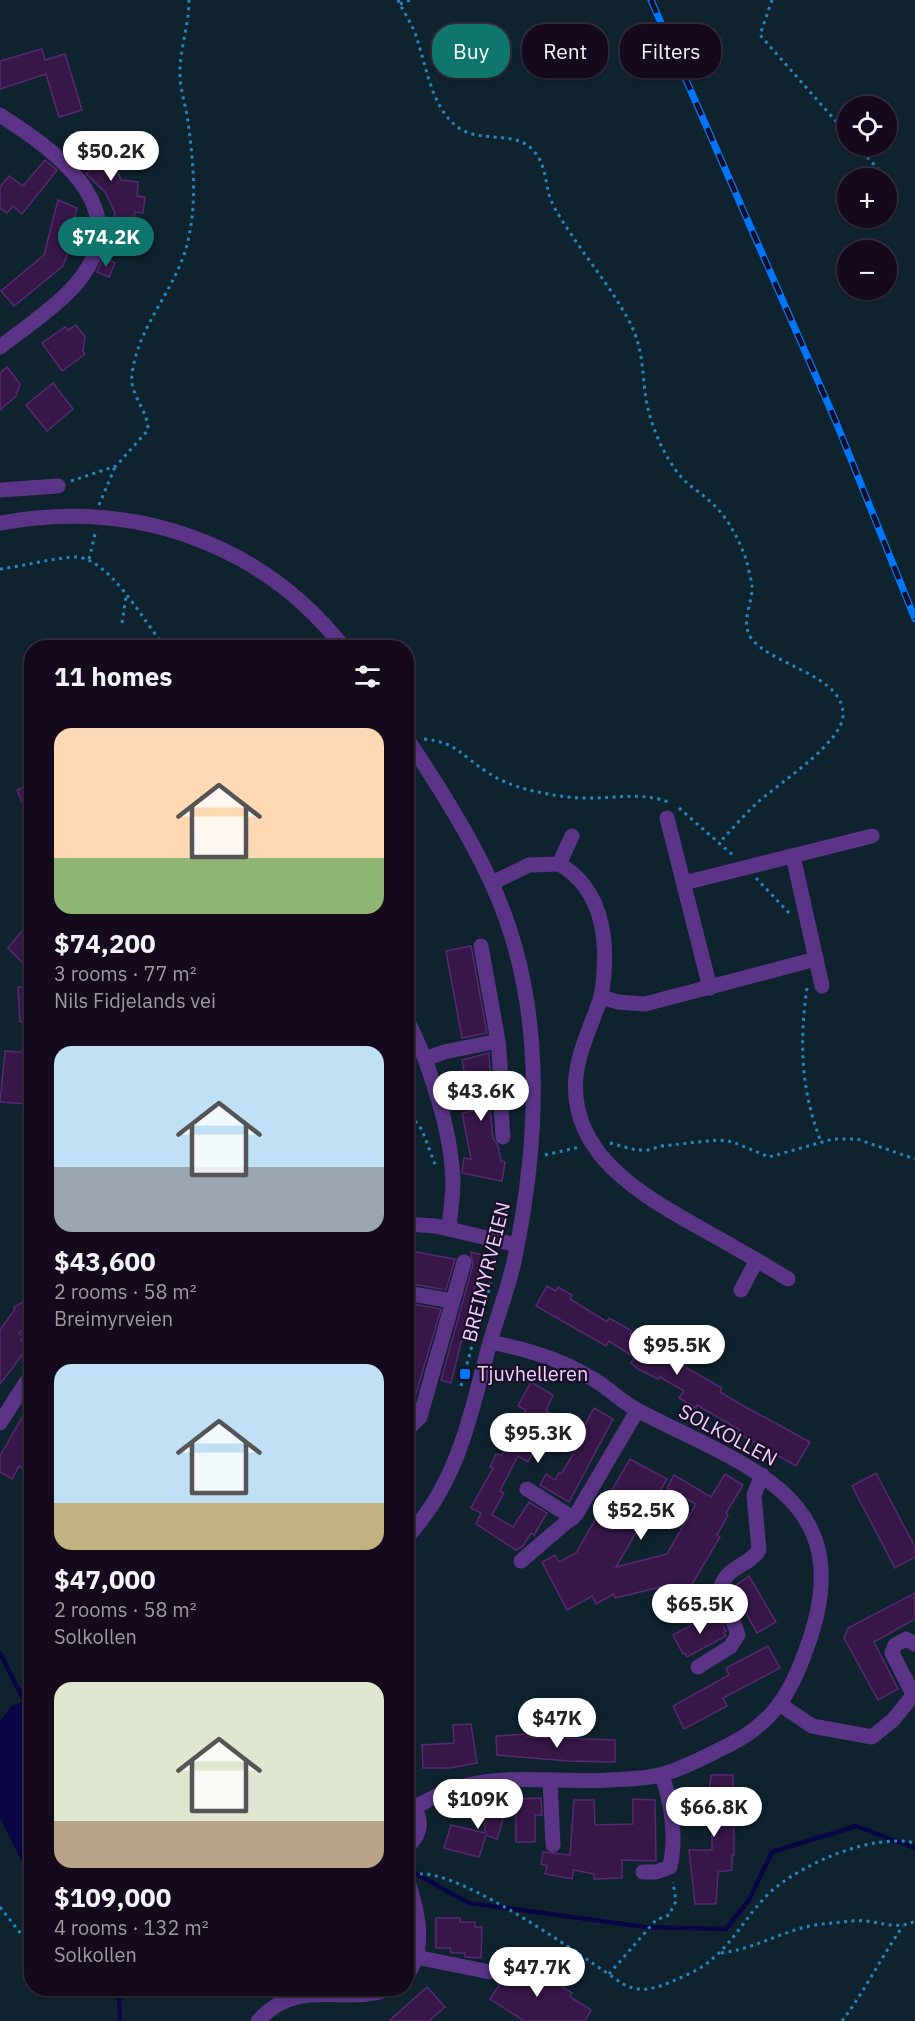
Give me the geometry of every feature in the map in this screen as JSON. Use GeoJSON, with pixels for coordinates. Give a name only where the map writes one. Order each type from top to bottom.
{"type":"FeatureCollection","features":[{"type":"Feature","properties":{"kind":"street"},"geometry":{"type":"LineString","coordinates":[[0,116],[72,170],[83,181],[93,199],[98,222],[94,253],[83,275],[0,347]]}},
{"type":"Feature","properties":{"kind":"street"},"geometry":{"type":"LineString","coordinates":[[0,490],[58,486]]}},
{"type":"Feature","properties":{"kind":"street"},"geometry":{"type":"LineString","coordinates":[[0,523],[52,515],[83,515],[151,525],[196,538],[244,561],[288,590],[336,640]]}},
{"type":"Feature","properties":{"kind":"street","name":"BREIMYRVEIEN"},"geometry":{"type":"LineString","coordinates":[[414,749],[443,793],[492,883],[510,934],[528,1011],[534,1102],[532,1157],[517,1245],[468,1424],[439,1494],[414,1528]]}},
{"type":"Feature","properties":{"kind":"street"},"geometry":{"type":"LineString","coordinates":[[667,818],[710,988]]}},
{"type":"Feature","properties":{"kind":"street"},"geometry":{"type":"LineString","coordinates":[[560,864],[572,836]]}},
{"type":"Feature","properties":{"kind":"street"},"geometry":{"type":"LineString","coordinates":[[684,883],[872,836]]}},
{"type":"Feature","properties":{"kind":"street"},"geometry":{"type":"LineString","coordinates":[[793,856],[822,986]]}},
{"type":"Feature","properties":{"kind":"street"},"geometry":{"type":"LineString","coordinates":[[492,883],[529,865],[560,864],[571,871],[584,886],[602,925],[607,959],[601,997],[576,1075],[577,1106],[591,1142],[621,1178],[642,1194],[788,1279]]}},
{"type":"Feature","properties":{"kind":"street"},"geometry":{"type":"LineString","coordinates":[[481,946],[498,1041],[503,1092],[501,1113],[503,1137]]}},
{"type":"Feature","properties":{"kind":"street"},"geometry":{"type":"LineString","coordinates":[[601,997],[618,1002],[645,1004],[816,959]]}},
{"type":"Feature","properties":{"kind":"street"},"geometry":{"type":"LineString","coordinates":[[414,1034],[440,1103],[451,1157],[453,1185],[449,1229]]}},
{"type":"Feature","properties":{"kind":"street"},"geometry":{"type":"LineString","coordinates":[[425,1059],[444,1052],[498,1041]]}},
{"type":"Feature","properties":{"kind":"street"},"geometry":{"type":"LineString","coordinates":[[414,1225],[449,1229],[517,1245]]}},
{"type":"Feature","properties":{"kind":"street"},"geometry":{"type":"LineString","coordinates":[[741,1290],[757,1260]]}},
{"type":"Feature","properties":{"kind":"street"},"geometry":{"type":"LineString","coordinates":[[414,1423],[420,1417],[464,1262]]}},
{"type":"Feature","properties":{"kind":"street"},"geometry":{"type":"LineString","coordinates":[[414,1295],[453,1302]]}},
{"type":"Feature","properties":{"kind":"street","name":"SOLKOLLEN"},"geometry":{"type":"LineString","coordinates":[[414,1804],[476,1783],[584,1782],[662,1775],[746,1736],[781,1705],[796,1677],[819,1608],[822,1571],[815,1541],[798,1508],[762,1474],[637,1410],[595,1380],[567,1365],[524,1349],[490,1342]]}},
{"type":"Feature","properties":{"kind":"street"},"geometry":{"type":"LineString","coordinates":[[0,1423],[24,1386]]}},
{"type":"Feature","properties":{"kind":"street"},"geometry":{"type":"LineString","coordinates":[[521,1561],[573,1518],[637,1410]]}},
{"type":"Feature","properties":{"kind":"street"},"geometry":{"type":"LineString","coordinates":[[698,1667],[730,1647],[738,1635],[721,1587],[728,1572],[754,1557],[759,1550],[754,1495],[762,1474]]}},
{"type":"Feature","properties":{"kind":"street"},"geometry":{"type":"LineString","coordinates":[[527,1489],[573,1518]]}},
{"type":"Feature","properties":{"kind":"street"},"geometry":{"type":"LineString","coordinates":[[781,1705],[812,1726],[872,1737],[894,1720],[914,1693],[892,1653],[895,1645],[906,1640],[915,1644]]}},
{"type":"Feature","properties":{"kind":"street"},"geometry":{"type":"LineString","coordinates":[[643,1872],[656,1872],[670,1867],[673,1842],[672,1811],[662,1775]]}},
{"type":"Feature","properties":{"kind":"street"},"geometry":{"type":"LineString","coordinates":[[550,1781],[553,1845]]}},
{"type":"Feature","properties":{"kind":"street"},"geometry":{"type":"LineString","coordinates":[[414,1810],[418,1815],[419,1830],[414,1840]]}},
{"type":"Feature","properties":{"kind":"street"},"geometry":{"type":"LineString","coordinates":[[414,1889],[419,1940],[414,1961]]}},
{"type":"Feature","properties":{"kind":"street"},"geometry":{"type":"LineString","coordinates":[[416,1957],[490,1972]]}},
{"type":"Feature","properties":{"kind":"street"},"geometry":{"type":"LineString","coordinates":[[258,2021],[279,2003],[302,1996]]}},
{"type":"Feature","properties":{"kind":"path"},"geometry":{"type":"LineString","coordinates":[[98,507],[101,495],[116,466],[148,430],[148,422],[132,388],[131,376],[144,329],[178,275],[190,236],[194,179],[180,77],[189,0]]}},
{"type":"Feature","properties":{"kind":"path"},"geometry":{"type":"LineString","coordinates":[[411,0],[399,2],[417,37],[429,80],[446,114],[461,129],[477,135],[517,141],[531,147],[542,162],[552,203],[628,319],[641,347],[648,411],[659,441],[686,484],[713,504],[731,527],[746,559],[752,586],[746,623],[751,638],[770,654],[831,689],[840,702],[843,712],[841,726],[830,742],[754,806],[720,842]]}},
{"type":"Feature","properties":{"kind":"path"},"geometry":{"type":"LineString","coordinates":[[772,0],[760,34],[837,122]]}},
{"type":"Feature","properties":{"kind":"path"},"geometry":{"type":"LineString","coordinates":[[866,156],[877,168]]}},
{"type":"Feature","properties":{"kind":"path"},"geometry":{"type":"LineString","coordinates":[[58,486],[116,466]]}},
{"type":"Feature","properties":{"kind":"path"},"geometry":{"type":"LineString","coordinates":[[89,559],[95,534]]}},
{"type":"Feature","properties":{"kind":"path"},"geometry":{"type":"LineString","coordinates":[[0,569],[74,557],[89,559],[111,577],[160,640]]}},
{"type":"Feature","properties":{"kind":"path"},"geometry":{"type":"LineString","coordinates":[[122,623],[126,597]]}},
{"type":"Feature","properties":{"kind":"path"},"geometry":{"type":"LineString","coordinates":[[414,1120],[422,1130],[437,1170]]}},
{"type":"Feature","properties":{"kind":"path"},"geometry":{"type":"LineString","coordinates":[[604,1143],[648,1150],[661,1146],[718,1140],[733,1142],[769,1157],[833,1139],[857,1139],[915,1159]]}},
{"type":"Feature","properties":{"kind":"path"},"geometry":{"type":"LineString","coordinates":[[532,1157],[585,1146]]}},
{"type":"Feature","properties":{"kind":"path"},"geometry":{"type":"LineString","coordinates":[[483,1310],[494,1264],[493,1240],[508,1209]]}},
{"type":"Feature","properties":{"kind":"path"},"geometry":{"type":"LineString","coordinates":[[460,1396],[463,1373],[480,1319]]}},
{"type":"Feature","properties":{"kind":"path"},"geometry":{"type":"LineString","coordinates":[[414,1874],[429,1873],[460,1885],[513,1912],[635,1990],[655,1988],[703,1966],[719,1953],[758,1904],[798,1872],[879,1841],[903,1840],[915,1843]]}},
{"type":"Feature","properties":{"kind":"path"},"geometry":{"type":"LineString","coordinates":[[609,1974],[656,1920],[669,1915],[676,1901],[670,1867]]}},
{"type":"Feature","properties":{"kind":"path"},"geometry":{"type":"LineString","coordinates":[[0,1907],[24,1937]]}},
{"type":"Feature","properties":{"kind":"path"},"geometry":{"type":"LineString","coordinates":[[719,1953],[739,1951],[794,1930],[821,1924],[866,1919],[903,1926]]}},
{"type":"Feature","properties":{"kind":"path"},"geometry":{"type":"LineString","coordinates":[[842,2021],[859,1999],[881,1957],[903,1926],[915,1921]]}},
{"type":"Feature","properties":{"kind":"shaded area"},"geometry":{"type":"Polygon","coordinates":[[[0,0],[915,0],[915,2021],[0,2021],[0,0]]]}},
{"type":"Feature","properties":{"kind":"shaded area"},"geometry":{"type":"Polygon","coordinates":[[[24,1702],[24,1864],[0,1818],[0,1721],[11,1706],[24,1702]]]}},
{"type":"Feature","properties":{"kind":"building"},"geometry":{"type":"Polygon","coordinates":[[[42,49],[45,60],[65,54],[82,110],[59,117],[46,74],[0,89],[0,61],[42,49]]]}},
{"type":"Feature","properties":{"kind":"building"},"geometry":{"type":"Polygon","coordinates":[[[76,131],[86,139],[94,131],[109,145],[104,149],[118,163],[115,166],[121,180],[138,182],[137,196],[145,197],[143,213],[135,212],[132,233],[112,231],[115,213],[105,192],[86,174],[94,165],[72,145],[76,131]]]}},
{"type":"Feature","properties":{"kind":"building"},"geometry":{"type":"Polygon","coordinates":[[[45,160],[57,170],[22,214],[13,206],[7,213],[0,208],[0,187],[9,176],[23,186],[45,160]]]}},
{"type":"Feature","properties":{"kind":"building"},"geometry":{"type":"Polygon","coordinates":[[[58,200],[77,208],[68,246],[70,247],[63,266],[14,306],[1,291],[44,255],[58,200]]]}},
{"type":"Feature","properties":{"kind":"building"},"geometry":{"type":"Polygon","coordinates":[[[103,258],[115,263],[109,277],[97,272],[103,258]]]}},
{"type":"Feature","properties":{"kind":"building"},"geometry":{"type":"Polygon","coordinates":[[[76,325],[85,337],[83,351],[85,354],[62,371],[42,343],[65,327],[68,330],[76,325]]]}},
{"type":"Feature","properties":{"kind":"building"},"geometry":{"type":"Polygon","coordinates":[[[7,367],[20,384],[16,396],[0,410],[0,373],[7,367]]]}},
{"type":"Feature","properties":{"kind":"building"},"geometry":{"type":"Polygon","coordinates":[[[53,383],[73,409],[47,431],[26,405],[53,383]]]}},
{"type":"Feature","properties":{"kind":"building"},"geometry":{"type":"Polygon","coordinates":[[[24,787],[24,807],[17,790],[24,787]]]}},
{"type":"Feature","properties":{"kind":"building"},"geometry":{"type":"Polygon","coordinates":[[[22,931],[24,932],[24,964],[8,948],[22,931]]]}},
{"type":"Feature","properties":{"kind":"building"},"geometry":{"type":"Polygon","coordinates":[[[471,946],[487,1033],[462,1038],[446,951],[471,946]]]}},
{"type":"Feature","properties":{"kind":"building"},"geometry":{"type":"Polygon","coordinates":[[[18,987],[24,987],[24,1022],[20,1022],[18,987]]]}},
{"type":"Feature","properties":{"kind":"building"},"geometry":{"type":"Polygon","coordinates":[[[5,1051],[24,1053],[24,1104],[0,1102],[5,1051]]]}},
{"type":"Feature","properties":{"kind":"building"},"geometry":{"type":"Polygon","coordinates":[[[489,1053],[491,1090],[488,1091],[493,1138],[498,1146],[501,1161],[505,1162],[502,1181],[462,1173],[464,1158],[471,1159],[462,1113],[472,1111],[462,1060],[489,1053]]]}},
{"type":"Feature","properties":{"kind":"building"},"geometry":{"type":"Polygon","coordinates":[[[416,1252],[455,1259],[446,1290],[414,1284],[416,1252]]]}},
{"type":"Feature","properties":{"kind":"building"},"geometry":{"type":"Polygon","coordinates":[[[471,1252],[483,1255],[451,1383],[441,1380],[473,1265],[471,1252]]]}},
{"type":"Feature","properties":{"kind":"building"},"geometry":{"type":"Polygon","coordinates":[[[547,1286],[556,1291],[558,1287],[572,1295],[570,1299],[607,1322],[609,1318],[632,1331],[630,1334],[669,1357],[675,1346],[688,1354],[681,1365],[722,1388],[720,1392],[740,1404],[810,1442],[796,1466],[738,1433],[740,1430],[697,1405],[696,1408],[679,1398],[684,1391],[660,1377],[658,1379],[638,1369],[631,1363],[634,1357],[609,1341],[606,1346],[536,1306],[547,1286]]]}},
{"type":"Feature","properties":{"kind":"building"},"geometry":{"type":"Polygon","coordinates":[[[24,1301],[24,1330],[19,1333],[23,1337],[21,1340],[24,1342],[24,1353],[0,1384],[0,1330],[15,1309],[14,1307],[24,1301]]]}},
{"type":"Feature","properties":{"kind":"building"},"geometry":{"type":"Polygon","coordinates":[[[414,1304],[441,1309],[414,1401],[414,1304]]]}},
{"type":"Feature","properties":{"kind":"building"},"geometry":{"type":"Polygon","coordinates":[[[531,1382],[553,1395],[546,1411],[582,1430],[594,1408],[613,1419],[569,1502],[540,1485],[546,1474],[555,1480],[559,1473],[561,1474],[577,1448],[555,1436],[547,1448],[538,1444],[528,1462],[518,1456],[500,1491],[504,1493],[492,1515],[513,1527],[529,1502],[547,1513],[534,1535],[531,1533],[523,1546],[516,1550],[476,1524],[481,1513],[471,1508],[493,1468],[490,1467],[496,1454],[502,1455],[526,1410],[518,1406],[531,1382]]]}},
{"type":"Feature","properties":{"kind":"building"},"geometry":{"type":"Polygon","coordinates":[[[24,1414],[24,1468],[19,1466],[12,1479],[0,1472],[0,1456],[24,1414]]]}},
{"type":"Feature","properties":{"kind":"building"},"geometry":{"type":"Polygon","coordinates":[[[630,1459],[667,1479],[616,1567],[667,1554],[696,1504],[667,1488],[674,1475],[711,1497],[725,1474],[743,1485],[726,1513],[728,1515],[717,1535],[720,1537],[691,1586],[663,1593],[661,1587],[615,1598],[614,1594],[596,1604],[592,1596],[567,1610],[542,1562],[555,1555],[559,1562],[576,1553],[630,1459]]]}},
{"type":"Feature","properties":{"kind":"building"},"geometry":{"type":"Polygon","coordinates":[[[876,1473],[915,1547],[915,1557],[895,1568],[852,1486],[876,1473]]]}},
{"type":"Feature","properties":{"kind":"building"},"geometry":{"type":"Polygon","coordinates":[[[749,1576],[776,1622],[757,1633],[732,1588],[749,1576]]]}},
{"type":"Feature","properties":{"kind":"building"},"geometry":{"type":"Polygon","coordinates":[[[915,1593],[915,1619],[874,1642],[898,1689],[878,1700],[844,1638],[848,1628],[915,1593]]]}},
{"type":"Feature","properties":{"kind":"building"},"geometry":{"type":"Polygon","coordinates":[[[716,1612],[726,1631],[724,1632],[726,1636],[687,1657],[673,1635],[716,1612]]]}},
{"type":"Feature","properties":{"kind":"building"},"geometry":{"type":"Polygon","coordinates":[[[768,1646],[780,1668],[723,1698],[727,1706],[684,1729],[673,1706],[729,1675],[726,1668],[768,1646]]]}},
{"type":"Feature","properties":{"kind":"building"},"geometry":{"type":"Polygon","coordinates":[[[471,1724],[477,1763],[450,1768],[423,1768],[422,1745],[454,1743],[453,1725],[471,1724]]]}},
{"type":"Feature","properties":{"kind":"building"},"geometry":{"type":"Polygon","coordinates":[[[526,1734],[526,1737],[615,1740],[615,1762],[497,1755],[496,1736],[526,1734]]]}},
{"type":"Feature","properties":{"kind":"building"},"geometry":{"type":"Polygon","coordinates":[[[711,1775],[733,1775],[734,1855],[732,1855],[732,1870],[718,1872],[716,1904],[695,1904],[689,1850],[712,1850],[712,1823],[703,1824],[703,1811],[692,1812],[691,1794],[709,1794],[711,1775]]]}},
{"type":"Feature","properties":{"kind":"building"},"geometry":{"type":"Polygon","coordinates":[[[541,1798],[542,1815],[535,1815],[535,1842],[516,1842],[516,1799],[541,1798]]]}},
{"type":"Feature","properties":{"kind":"building"},"geometry":{"type":"Polygon","coordinates":[[[633,1799],[655,1800],[656,1861],[622,1860],[622,1878],[594,1879],[594,1874],[574,1870],[572,1879],[545,1874],[547,1866],[541,1864],[543,1852],[570,1855],[574,1800],[594,1800],[595,1825],[633,1824],[633,1799]]]}},
{"type":"Feature","properties":{"kind":"building"},"geometry":{"type":"Polygon","coordinates":[[[484,1800],[509,1800],[497,1839],[486,1835],[479,1857],[444,1848],[451,1825],[485,1833],[484,1800]]]}},
{"type":"Feature","properties":{"kind":"building"},"geometry":{"type":"Polygon","coordinates":[[[436,1918],[460,1918],[460,1922],[475,1922],[475,1927],[482,1927],[481,1958],[465,1957],[465,1953],[451,1953],[450,1948],[436,1948],[436,1918]]]}},
{"type":"Feature","properties":{"kind":"building"},"geometry":{"type":"Polygon","coordinates":[[[514,1962],[531,1973],[534,1969],[572,1993],[570,1997],[591,2010],[585,2021],[524,2021],[490,1999],[514,1962]]]}},
{"type":"Feature","properties":{"kind":"building"},"geometry":{"type":"Polygon","coordinates":[[[427,1987],[445,2007],[429,2021],[389,2021],[427,1987]]]}},
{"type":"Feature","properties":{"kind":"waterway"},"geometry":{"type":"LineString","coordinates":[[0,1653],[24,1701]]}},
{"type":"Feature","properties":{"kind":"waterway"},"geometry":{"type":"LineString","coordinates":[[414,1873],[469,1903],[645,1927],[726,1929],[749,1900],[772,1852],[856,1826],[915,1848]]}},
{"type":"Feature","properties":{"kind":"waterway"},"geometry":{"type":"LineString","coordinates":[[119,1996],[120,2021]]}},
{"type":"Feature","properties":{"kind":"railway"},"geometry":{"type":"LineString","coordinates":[[651,0],[836,422],[915,619]]}},
{"type":"Feature","properties":{"kind":"place","name":"Tjuvhelleren"},"geometry":{"type":"Point","coordinates":[465,1374]}}]}
